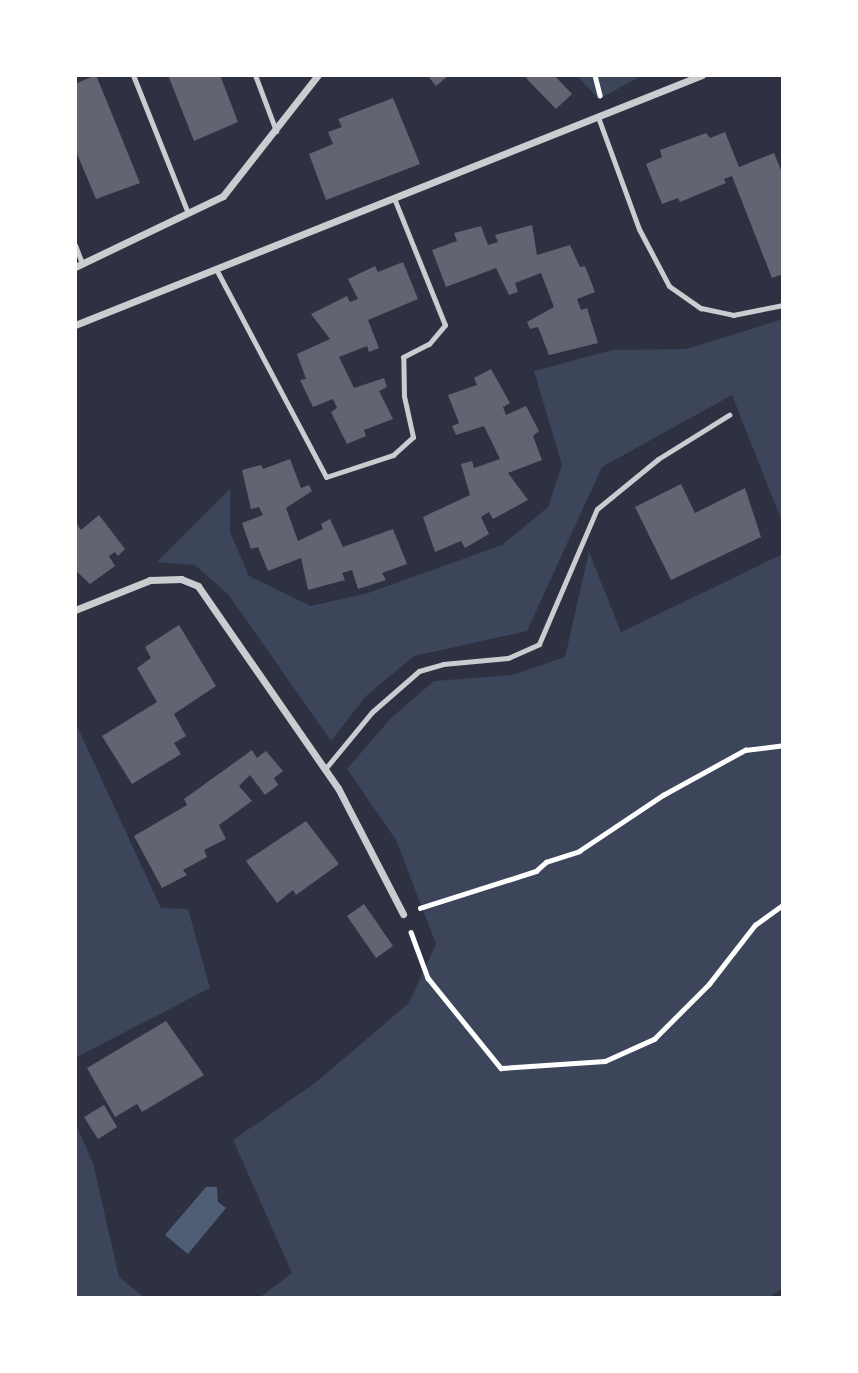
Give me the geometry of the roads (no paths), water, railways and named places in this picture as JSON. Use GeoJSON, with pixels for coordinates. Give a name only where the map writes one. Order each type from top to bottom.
{"type":"FeatureCollection","features":[{"type":"Feature","properties":{"kind":"street"},"geometry":{"type":"LineString","coordinates":[[79,265],[223,196],[318,75]]}},
{"type":"Feature","properties":{"kind":"street"},"geometry":{"type":"LineString","coordinates":[[75,325],[702,75]]}},
{"type":"Feature","properties":{"kind":"street"},"geometry":{"type":"LineString","coordinates":[[75,610],[150,580],[181,579],[198,586],[326,769],[403,914]]}},
{"type":"Feature","properties":{"kind":"lane"},"geometry":{"type":"LineString","coordinates":[[133,75],[187,211]]}},
{"type":"Feature","properties":{"kind":"lane"},"geometry":{"type":"LineString","coordinates":[[255,75],[276,131]]}},
{"type":"Feature","properties":{"kind":"lane"},"geometry":{"type":"LineString","coordinates":[[598,117],[639,229],[669,285],[701,308],[733,315],[783,305]]}},
{"type":"Feature","properties":{"kind":"lane"},"geometry":{"type":"LineString","coordinates":[[216,269],[326,477],[393,455],[413,437],[404,396],[403,357],[429,344],[445,325],[394,198]]}},
{"type":"Feature","properties":{"kind":"lane"},"geometry":{"type":"LineString","coordinates":[[75,245],[79,265]]}},
{"type":"Feature","properties":{"kind":"lane"},"geometry":{"type":"LineString","coordinates":[[326,769],[380,705],[419,671],[443,664],[508,658],[539,644],[597,509],[658,459],[729,415]]}}]}
